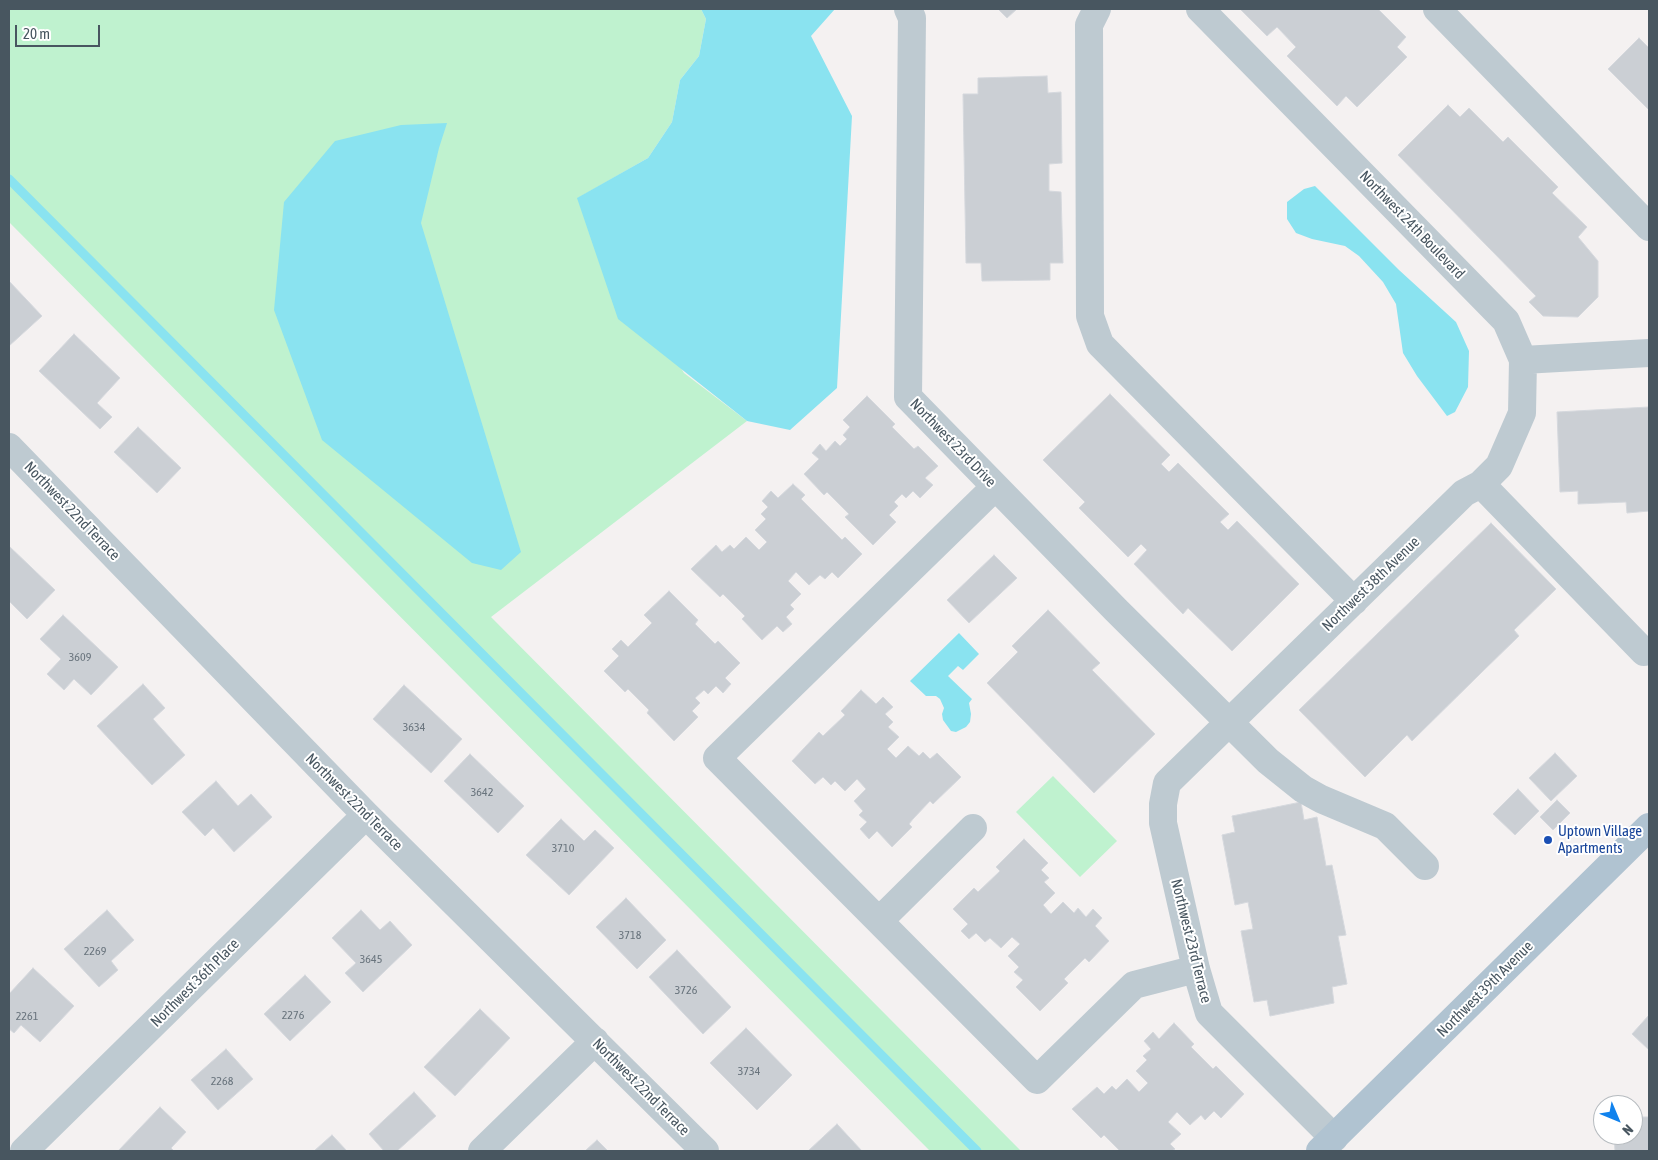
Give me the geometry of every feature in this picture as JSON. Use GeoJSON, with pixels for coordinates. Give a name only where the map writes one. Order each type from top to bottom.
{"type":"FeatureCollection","features":[{"type":"Feature","properties":{"kind":"main road","name":"Northwest 39th Avenue"},"geometry":{"type":"LineString","coordinates":[[1327,1145],[1649,827]]}},
{"type":"Feature","properties":{"kind":"street","name":"Northwest 23rd Drive"},"geometry":{"type":"LineString","coordinates":[[908,9],[912,18],[908,397],[1229,724],[1268,761],[1303,789],[1321,799],[1385,826],[1425,866]]}},
{"type":"Feature","properties":{"kind":"street"},"geometry":{"type":"LineString","coordinates":[[1097,9],[1089,25],[1090,316],[1100,344],[1354,601]]}},
{"type":"Feature","properties":{"kind":"street","name":"Northwest 24th Boulevard"},"geometry":{"type":"LineString","coordinates":[[1200,9],[1506,321],[1523,360]]}},
{"type":"Feature","properties":{"kind":"street"},"geometry":{"type":"LineString","coordinates":[[1437,9],[1649,227]]}},
{"type":"Feature","properties":{"kind":"street"},"geometry":{"type":"LineString","coordinates":[[1523,360],[1649,352]]}},
{"type":"Feature","properties":{"kind":"street","name":"Northwest 38th Avenue"},"geometry":{"type":"LineString","coordinates":[[1167,784],[1464,493],[1481,484],[1502,462],[1522,413],[1523,360]]}},
{"type":"Feature","properties":{"kind":"street","name":"Northwest 22nd Terrace"},"geometry":{"type":"LineString","coordinates":[[9,447],[366,815],[705,1151]]}},
{"type":"Feature","properties":{"kind":"street"},"geometry":{"type":"LineString","coordinates":[[1481,484],[1644,652]]}},
{"type":"Feature","properties":{"kind":"street"},"geometry":{"type":"LineString","coordinates":[[995,487],[717,758],[1037,1080],[1134,985],[1196,970]]}},
{"type":"Feature","properties":{"kind":"street","name":"Northwest 23rd Terrace"},"geometry":{"type":"LineString","coordinates":[[1167,784],[1163,804],[1164,823],[1196,970],[1209,1013],[1327,1145]]}},
{"type":"Feature","properties":{"kind":"street","name":"Northwest 36th Place"},"geometry":{"type":"LineString","coordinates":[[24,1151],[366,815]]}},
{"type":"Feature","properties":{"kind":"street"},"geometry":{"type":"LineString","coordinates":[[879,921],[973,828]]}},
{"type":"Feature","properties":{"kind":"street"},"geometry":{"type":"LineString","coordinates":[[482,1151],[595,1041]]}},
{"type":"Feature","properties":{"kind":"green space"},"geometry":{"type":"Polygon","coordinates":[[[9,9],[701,9],[706,19],[699,56],[680,80],[672,122],[648,158],[578,198],[684,373],[747,421],[491,617],[1021,1151],[930,1151],[9,222],[9,9]]]}},
{"type":"Feature","properties":{"kind":"green space"},"geometry":{"type":"Polygon","coordinates":[[[1053,776],[1117,841],[1080,877],[1016,812],[1053,776]]]}},
{"type":"Feature","properties":{"kind":"water"},"geometry":{"type":"Polygon","coordinates":[[[701,9],[835,9],[811,36],[852,116],[837,388],[790,430],[747,421],[618,319],[577,198],[648,158],[672,122],[680,80],[699,56],[706,19],[701,9]]]}},
{"type":"Feature","properties":{"kind":"water"},"geometry":{"type":"Polygon","coordinates":[[[447,123],[421,223],[521,552],[501,570],[472,563],[322,440],[274,310],[284,202],[335,141],[401,125],[447,123]]]}},
{"type":"Feature","properties":{"kind":"water"},"geometry":{"type":"Polygon","coordinates":[[[1315,186],[1399,270],[1456,322],[1469,351],[1468,387],[1455,412],[1447,416],[1417,376],[1403,353],[1396,304],[1383,282],[1359,256],[1345,246],[1312,239],[1296,233],[1287,219],[1287,202],[1304,189],[1315,186]]]}},
{"type":"Feature","properties":{"kind":"water"},"geometry":{"type":"Polygon","coordinates":[[[959,633],[979,654],[963,670],[958,666],[948,676],[972,699],[969,703],[970,722],[966,727],[956,732],[951,731],[943,720],[944,708],[940,699],[936,696],[926,696],[910,681],[959,633]]]}},
{"type":"Feature","properties":{"kind":"building"},"geometry":{"type":"Polygon","coordinates":[[[998,9],[1017,9],[1007,18],[998,9]]]}},
{"type":"Feature","properties":{"kind":"building"},"geometry":{"type":"Polygon","coordinates":[[[1240,9],[1378,9],[1406,37],[1397,47],[1407,57],[1357,107],[1346,96],[1337,106],[1287,56],[1296,47],[1277,27],[1267,36],[1240,9]]]}},
{"type":"Feature","properties":{"kind":"building"},"geometry":{"type":"Polygon","coordinates":[[[1639,38],[1649,48],[1649,110],[1608,69],[1639,38]]]}},
{"type":"Feature","properties":{"kind":"building"},"geometry":{"type":"Polygon","coordinates":[[[1047,76],[1048,93],[1061,92],[1062,163],[1049,164],[1049,191],[1061,192],[1063,263],[1050,263],[1050,280],[982,281],[981,263],[966,263],[963,94],[978,94],[978,78],[1047,76]]]}},
{"type":"Feature","properties":{"kind":"building"},"geometry":{"type":"Polygon","coordinates":[[[1448,105],[1460,117],[1469,108],[1503,142],[1508,137],[1558,187],[1552,193],[1587,227],[1578,237],[1598,261],[1598,297],[1578,317],[1543,316],[1529,302],[1536,296],[1398,155],[1448,105]]]}},
{"type":"Feature","properties":{"kind":"building"},"geometry":{"type":"Polygon","coordinates":[[[9,281],[42,316],[9,346],[9,281]]]}},
{"type":"Feature","properties":{"kind":"building"},"geometry":{"type":"Polygon","coordinates":[[[74,334],[120,378],[97,403],[112,417],[100,429],[39,371],[74,334]]]}},
{"type":"Feature","properties":{"kind":"building"},"geometry":{"type":"Polygon","coordinates":[[[1110,394],[1170,455],[1161,464],[1169,472],[1178,463],[1229,514],[1220,522],[1228,530],[1237,521],[1299,584],[1232,651],[1188,608],[1183,614],[1134,564],[1147,550],[1141,544],[1128,557],[1079,508],[1085,502],[1043,460],[1110,394]]]}},
{"type":"Feature","properties":{"kind":"building"},"geometry":{"type":"Polygon","coordinates":[[[867,396],[895,424],[892,427],[914,449],[918,446],[938,466],[925,478],[933,485],[920,498],[913,491],[906,498],[902,494],[894,502],[898,506],[889,515],[896,522],[873,545],[845,517],[849,514],[827,492],[824,495],[804,474],[819,459],[812,453],[820,444],[826,451],[835,441],[840,446],[847,439],[843,435],[850,427],[843,420],[867,396]]]}},
{"type":"Feature","properties":{"kind":"building"},"geometry":{"type":"Polygon","coordinates":[[[1649,407],[1649,511],[1627,513],[1626,502],[1578,504],[1578,491],[1560,492],[1557,412],[1649,407]]]}},
{"type":"Feature","properties":{"kind":"building"},"geometry":{"type":"Polygon","coordinates":[[[138,427],[181,468],[157,493],[114,452],[138,427]]]}},
{"type":"Feature","properties":{"kind":"building"},"geometry":{"type":"Polygon","coordinates":[[[793,484],[805,495],[801,499],[842,540],[845,537],[862,554],[838,578],[832,572],[825,579],[820,575],[809,585],[796,572],[788,581],[801,594],[790,605],[794,609],[786,617],[792,624],[783,632],[777,626],[762,640],[742,619],[745,616],[723,594],[720,597],[691,569],[716,545],[722,552],[730,545],[734,549],[746,537],[759,550],[767,542],[755,530],[766,519],[761,514],[768,507],[762,501],[771,491],[778,498],[793,484]]]}},
{"type":"Feature","properties":{"kind":"building"},"geometry":{"type":"Polygon","coordinates":[[[1491,523],[1556,589],[1514,630],[1519,636],[1412,741],[1407,735],[1365,777],[1299,710],[1491,523]]]}},
{"type":"Feature","properties":{"kind":"building"},"geometry":{"type":"Polygon","coordinates":[[[9,546],[55,590],[27,619],[9,601],[9,546]]]}},
{"type":"Feature","properties":{"kind":"building"},"geometry":{"type":"Polygon","coordinates":[[[994,555],[1017,578],[969,623],[947,600],[994,555]]]}},
{"type":"Feature","properties":{"kind":"building"},"geometry":{"type":"Polygon","coordinates":[[[669,591],[698,620],[695,624],[715,644],[718,641],[740,663],[725,678],[731,684],[723,693],[716,686],[708,694],[704,690],[695,698],[700,703],[692,711],[698,717],[674,741],[647,713],[649,710],[628,689],[625,692],[604,671],[619,656],[612,649],[621,640],[628,647],[652,623],[644,615],[669,591]]]}},
{"type":"Feature","properties":{"kind":"building"},"geometry":{"type":"Polygon","coordinates":[[[1048,610],[1100,663],[1092,670],[1155,734],[1094,793],[987,683],[1018,652],[1012,646],[1048,610]]]}},
{"type":"Feature","properties":{"kind":"building"},"geometry":{"type":"Polygon","coordinates":[[[63,615],[118,667],[91,695],[74,679],[64,690],[47,674],[61,659],[40,639],[63,615]]]}},
{"type":"Feature","properties":{"kind":"building"},"geometry":{"type":"Polygon","coordinates":[[[143,684],[165,708],[153,719],[185,755],[152,785],[97,726],[143,684]]]}},
{"type":"Feature","properties":{"kind":"building"},"geometry":{"type":"Polygon","coordinates":[[[404,685],[462,739],[431,773],[373,719],[404,685]]]}},
{"type":"Feature","properties":{"kind":"building"},"geometry":{"type":"Polygon","coordinates":[[[861,690],[876,704],[883,697],[893,707],[885,714],[893,722],[888,727],[899,737],[887,749],[896,758],[908,746],[919,756],[923,752],[930,759],[937,753],[961,777],[933,804],[930,801],[909,824],[912,827],[892,847],[877,831],[869,839],[860,829],[867,822],[859,815],[863,811],[854,801],[866,789],[857,779],[845,791],[835,781],[831,785],[823,777],[815,784],[792,761],[819,732],[823,736],[845,715],[841,711],[861,690]]]}},
{"type":"Feature","properties":{"kind":"building"},"geometry":{"type":"Polygon","coordinates":[[[1555,753],[1577,776],[1551,801],[1529,778],[1555,753]]]}},
{"type":"Feature","properties":{"kind":"building"},"geometry":{"type":"Polygon","coordinates":[[[470,754],[524,806],[498,833],[444,781],[470,754]]]}},
{"type":"Feature","properties":{"kind":"building"},"geometry":{"type":"Polygon","coordinates":[[[216,781],[238,806],[251,794],[272,817],[234,852],[213,828],[205,836],[182,812],[216,781]]]}},
{"type":"Feature","properties":{"kind":"building"},"geometry":{"type":"Polygon","coordinates":[[[1518,789],[1539,811],[1515,835],[1493,814],[1518,789]]]}},
{"type":"Feature","properties":{"kind":"building"},"geometry":{"type":"Polygon","coordinates":[[[1557,800],[1570,813],[1553,830],[1540,817],[1557,800]]]}},
{"type":"Feature","properties":{"kind":"building"},"geometry":{"type":"Polygon","coordinates":[[[1301,802],[1304,820],[1317,817],[1326,866],[1332,865],[1346,935],[1338,936],[1347,984],[1332,987],[1334,1003],[1270,1016],[1267,1000],[1254,1002],[1241,931],[1253,929],[1248,902],[1235,905],[1222,835],[1235,832],[1232,816],[1301,802]]]}},
{"type":"Feature","properties":{"kind":"building"},"geometry":{"type":"Polygon","coordinates":[[[561,819],[584,841],[595,830],[614,848],[569,895],[526,855],[561,819]]]}},
{"type":"Feature","properties":{"kind":"building"},"geometry":{"type":"Polygon","coordinates":[[[1024,839],[1048,863],[1041,870],[1049,878],[1044,882],[1055,893],[1043,905],[1051,914],[1063,902],[1074,913],[1078,908],[1086,917],[1093,909],[1102,918],[1095,926],[1109,941],[1089,962],[1085,958],[1064,979],[1068,983],[1040,1011],[1016,987],[1023,980],[1014,972],[1019,967],[1008,956],[1020,944],[1012,937],[1001,948],[990,938],[985,942],[976,933],[969,939],[961,931],[968,924],[953,909],[974,888],[978,892],[1000,871],[996,867],[1024,839]]]}},
{"type":"Feature","properties":{"kind":"building"},"geometry":{"type":"Polygon","coordinates":[[[626,898],[666,940],[637,969],[596,927],[626,898]]]}},
{"type":"Feature","properties":{"kind":"building"},"geometry":{"type":"Polygon","coordinates":[[[107,910],[134,940],[111,961],[118,970],[99,987],[64,949],[107,910]]]}},
{"type":"Feature","properties":{"kind":"building"},"geometry":{"type":"Polygon","coordinates":[[[361,910],[380,930],[390,921],[412,945],[363,992],[345,973],[356,963],[332,938],[361,910]]]}},
{"type":"Feature","properties":{"kind":"building"},"geometry":{"type":"Polygon","coordinates":[[[677,950],[731,1007],[703,1034],[649,977],[677,950]]]}},
{"type":"Feature","properties":{"kind":"building"},"geometry":{"type":"Polygon","coordinates":[[[33,968],[74,1006],[40,1042],[21,1025],[14,1033],[9,1029],[9,994],[33,968]]]}},
{"type":"Feature","properties":{"kind":"building"},"geometry":{"type":"Polygon","coordinates":[[[305,975],[331,1002],[290,1041],[264,1014],[305,975]]]}},
{"type":"Feature","properties":{"kind":"building"},"geometry":{"type":"Polygon","coordinates":[[[480,1009],[510,1038],[455,1096],[424,1067],[480,1009]]]}},
{"type":"Feature","properties":{"kind":"building"},"geometry":{"type":"Polygon","coordinates":[[[1649,1015],[1649,1050],[1632,1034],[1649,1015]]]}},
{"type":"Feature","properties":{"kind":"building"},"geometry":{"type":"Polygon","coordinates":[[[1174,1023],[1194,1044],[1191,1047],[1213,1069],[1216,1066],[1244,1094],[1221,1118],[1214,1111],[1205,1120],[1201,1115],[1190,1125],[1177,1112],[1168,1122],[1181,1134],[1170,1144],[1175,1149],[1172,1151],[1120,1151],[1104,1135],[1101,1138],[1072,1109],[1097,1087],[1104,1094],[1112,1086],[1116,1090],[1127,1079],[1139,1092],[1148,1083],[1136,1071],[1147,1060],[1143,1056],[1151,1049],[1144,1041],[1153,1032],[1159,1039],[1174,1023]]]}},
{"type":"Feature","properties":{"kind":"building"},"geometry":{"type":"Polygon","coordinates":[[[746,1028],[792,1075],[757,1110],[710,1063],[746,1028]]]}},
{"type":"Feature","properties":{"kind":"building"},"geometry":{"type":"Polygon","coordinates":[[[226,1049],[253,1079],[218,1110],[191,1080],[226,1049]]]}},
{"type":"Feature","properties":{"kind":"building"},"geometry":{"type":"Polygon","coordinates":[[[414,1092],[436,1116],[397,1151],[384,1151],[369,1134],[414,1092]]]}},
{"type":"Feature","properties":{"kind":"building"},"geometry":{"type":"Polygon","coordinates":[[[160,1107],[186,1132],[171,1148],[174,1151],[118,1151],[160,1107]]]}},
{"type":"Feature","properties":{"kind":"building"},"geometry":{"type":"Polygon","coordinates":[[[1643,1117],[1649,1117],[1649,1151],[1615,1151],[1615,1145],[1643,1145],[1643,1117]]]}},
{"type":"Feature","properties":{"kind":"building"},"geometry":{"type":"Polygon","coordinates":[[[837,1124],[862,1151],[808,1151],[837,1124]]]}},
{"type":"Feature","properties":{"kind":"building"},"geometry":{"type":"Polygon","coordinates":[[[332,1135],[347,1151],[314,1151],[332,1135]]]}},
{"type":"Feature","properties":{"kind":"building"},"geometry":{"type":"Polygon","coordinates":[[[597,1140],[608,1151],[585,1151],[597,1140]]]}},
{"type":"Feature","properties":{"kind":"waterway"},"geometry":{"type":"LineString","coordinates":[[9,179],[977,1151]]}},
{"type":"Feature","properties":{"kind":"place","name":"Uptown Village Apartments"},"geometry":{"type":"Point","coordinates":[1548,840]}}]}
